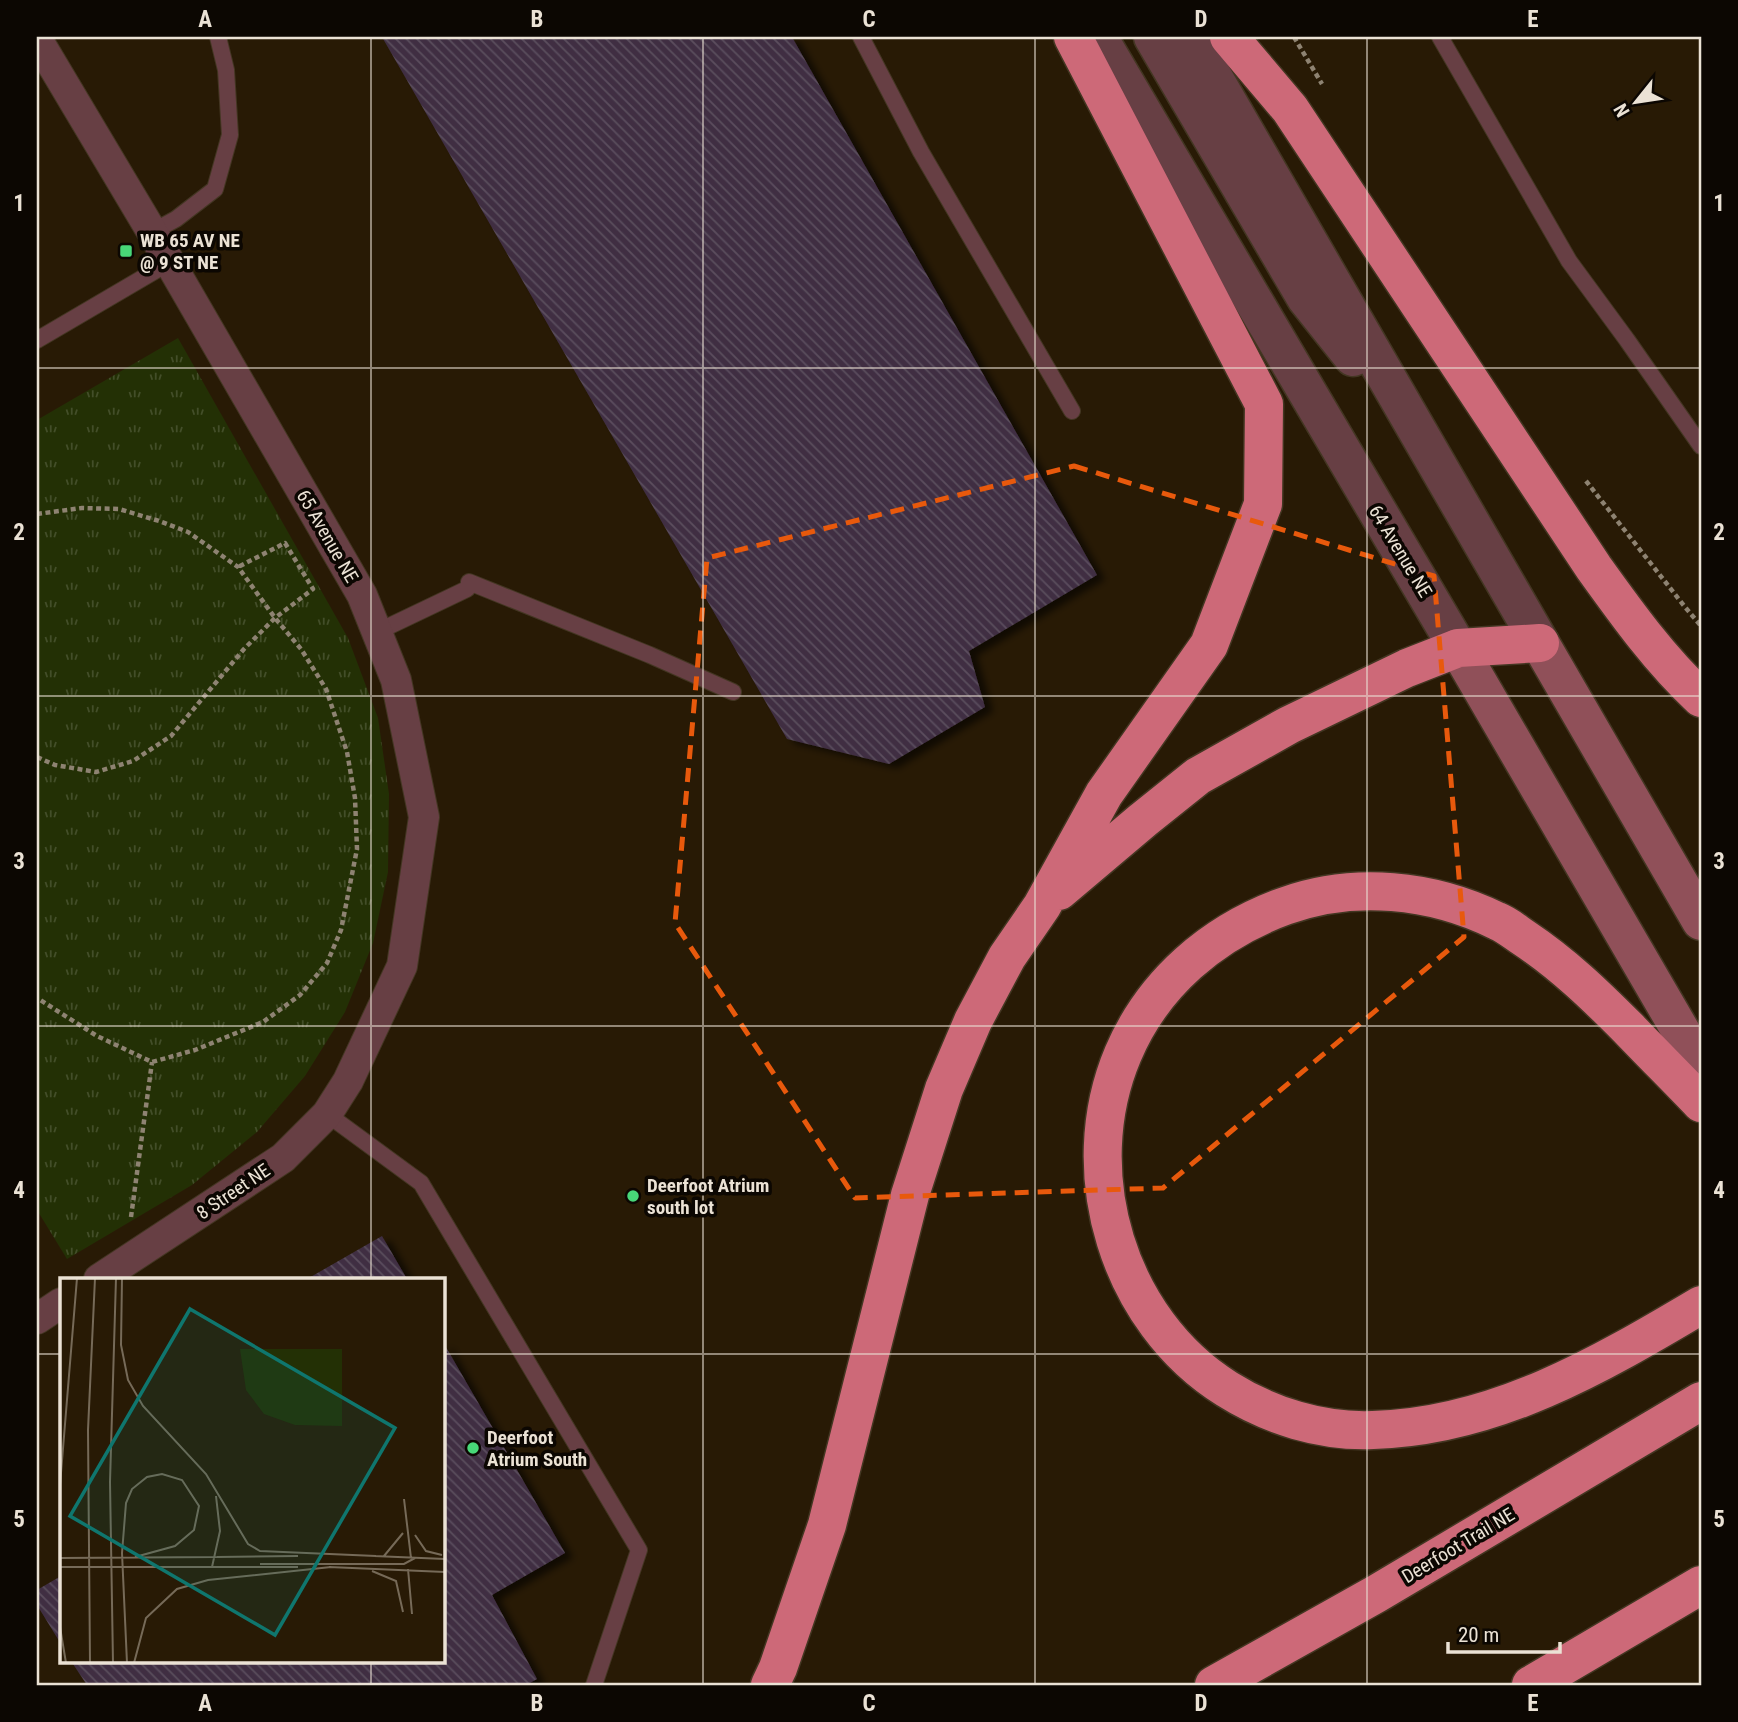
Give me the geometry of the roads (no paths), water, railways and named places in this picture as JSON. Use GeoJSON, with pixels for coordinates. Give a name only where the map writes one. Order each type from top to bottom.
{"type":"FeatureCollection","features":[{"type":"Feature","properties":{"kind":"highway"},"geometry":{"type":"LineString","coordinates":[[770,1685],[827,1525],[910,1195],[944,1089],[973,1021],[1007,957],[1042,906],[1104,794],[1209,645],[1263,504],[1264,404],[1073,37]]}},
{"type":"Feature","properties":{"kind":"highway"},"geometry":{"type":"LineString","coordinates":[[1229,37],[1290,109],[1601,578],[1635,625],[1701,698]]}},
{"type":"Feature","properties":{"kind":"highway"},"geometry":{"type":"LineString","coordinates":[[1042,906],[1198,776],[1300,720],[1406,668],[1458,648],[1540,643]]}},
{"type":"Feature","properties":{"kind":"highway"},"geometry":{"type":"LineString","coordinates":[[1701,1103],[1591,990],[1545,952],[1500,922],[1456,903],[1413,894],[1372,891],[1337,893],[1298,901],[1264,913],[1230,930],[1179,971],[1139,1024],[1124,1051],[1113,1080],[1106,1111],[1103,1146],[1109,1216],[1120,1258],[1136,1294],[1158,1325],[1182,1353],[1212,1379],[1242,1398],[1274,1413],[1309,1424],[1360,1430],[1414,1427],[1493,1409],[1573,1377],[1701,1306]]}},
{"type":"Feature","properties":{"kind":"highway","name":"Deerfoot Trail NE"},"geometry":{"type":"LineString","coordinates":[[1214,1685],[1376,1594],[1701,1401]]}},
{"type":"Feature","properties":{"kind":"highway"},"geometry":{"type":"LineString","coordinates":[[1531,1685],[1701,1585]]}},
{"type":"Feature","properties":{"kind":"main road"},"geometry":{"type":"LineString","coordinates":[[1540,643],[1701,921]]}},
{"type":"Feature","properties":{"kind":"main road","name":"64 Avenue NE"},"geometry":{"type":"LineString","coordinates":[[1458,648],[1701,1066]]}},
{"type":"Feature","properties":{"kind":"street","name":"64 Avenue NE"},"geometry":{"type":"LineString","coordinates":[[1098,37],[1458,648]]}},
{"type":"Feature","properties":{"kind":"street"},"geometry":{"type":"LineString","coordinates":[[1153,37],[1306,298],[1429,451]]}},
{"type":"Feature","properties":{"kind":"street"},"geometry":{"type":"LineString","coordinates":[[1190,37],[1540,643]]}},
{"type":"Feature","properties":{"kind":"street","name":"65 Avenue NE"},"geometry":{"type":"LineString","coordinates":[[37,39],[170,262],[362,595],[396,680],[424,817],[402,966],[348,1081]]}},
{"type":"Feature","properties":{"kind":"street","name":"8 Street NE"},"geometry":{"type":"LineString","coordinates":[[101,1278],[283,1158],[327,1114],[348,1081]]}},
{"type":"Feature","properties":{"kind":"street"},"geometry":{"type":"LineString","coordinates":[[37,1318],[60,1304]]}},
{"type":"Feature","properties":{"kind":"lane"},"geometry":{"type":"LineString","coordinates":[[152,232],[176,219],[215,189],[230,135],[226,70],[218,37]]}},
{"type":"Feature","properties":{"kind":"lane"},"geometry":{"type":"LineString","coordinates":[[860,37],[920,152],[1072,411]]}},
{"type":"Feature","properties":{"kind":"lane"},"geometry":{"type":"LineString","coordinates":[[1440,37],[1569,261],[1701,446]]}},
{"type":"Feature","properties":{"kind":"lane"},"geometry":{"type":"LineString","coordinates":[[37,340],[170,262]]}},
{"type":"Feature","properties":{"kind":"lane"},"geometry":{"type":"LineString","coordinates":[[377,632],[468,585],[650,655],[733,692]]}},
{"type":"Feature","properties":{"kind":"lane"},"geometry":{"type":"LineString","coordinates":[[327,1114],[421,1183],[639,1550],[594,1685]]}},
{"type":"Feature","properties":{"kind":"place","name":"WB 65 AV NE @ 9 ST NE"},"geometry":{"type":"Point","coordinates":[126,251]}},
{"type":"Feature","properties":{"kind":"place","name":"Deerfoot Atrium south lot"},"geometry":{"type":"Point","coordinates":[633,1196]}},
{"type":"Feature","properties":{"kind":"place","name":"Deerfoot Atrium South"},"geometry":{"type":"Point","coordinates":[473,1448]}}]}
